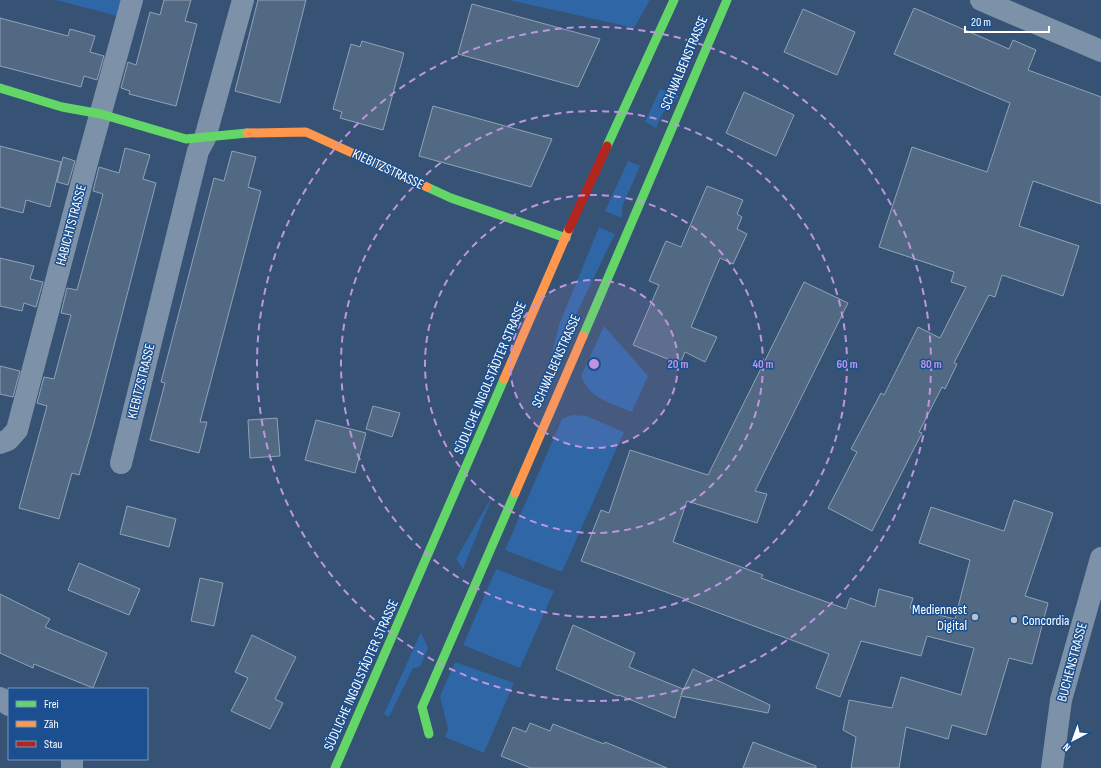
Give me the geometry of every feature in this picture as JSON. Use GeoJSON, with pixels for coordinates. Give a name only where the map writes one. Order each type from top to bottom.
{"type":"FeatureCollection","features":[{"type":"Feature","properties":{"kind":"street","name":"HABICHTSTRASSE"},"geometry":{"type":"LineString","coordinates":[[0,443],[8,440],[17,430],[132,0]]}},
{"type":"Feature","properties":{"kind":"street","name":"KIEBITZSTRASSE"},"geometry":{"type":"LineString","coordinates":[[120,463],[198,151],[205,138],[243,0]]}},
{"type":"Feature","properties":{"kind":"street","name":"SÜDLICHE INGOLSTÄDTER STRASSE"},"geometry":{"type":"LineString","coordinates":[[335,768],[581,201],[674,0]]}},
{"type":"Feature","properties":{"kind":"street","name":"SCHWALBENSTRASSE"},"geometry":{"type":"LineString","coordinates":[[429,734],[422,707],[605,286],[727,0]]}},
{"type":"Feature","properties":{"kind":"street"},"geometry":{"type":"LineString","coordinates":[[981,0],[1101,51]]}},
{"type":"Feature","properties":{"kind":"street","name":"KIEBITZSTRASSE"},"geometry":{"type":"LineString","coordinates":[[0,88],[62,107],[101,114],[186,139],[257,132],[306,132],[451,198],[566,238]]}},
{"type":"Feature","properties":{"kind":"street","name":"BUCHENSTRASSE"},"geometry":{"type":"LineString","coordinates":[[1052,768],[1061,700],[1101,558]]}},
{"type":"Feature","properties":{"kind":"street"},"geometry":{"type":"LineString","coordinates":[[0,698],[8,704]]}},
{"type":"Feature","properties":{"kind":"shaded area"},"geometry":{"type":"Polygon","coordinates":[[[56,0],[124,0],[121,17],[56,0]]]}},
{"type":"Feature","properties":{"kind":"shaded area"},"geometry":{"type":"Polygon","coordinates":[[[509,0],[650,0],[634,28],[509,0]]]}},
{"type":"Feature","properties":{"kind":"shaded area"},"geometry":{"type":"Polygon","coordinates":[[[660,89],[679,96],[663,113],[656,128],[645,122],[660,89]]]}},
{"type":"Feature","properties":{"kind":"shaded area"},"geometry":{"type":"Polygon","coordinates":[[[628,161],[640,166],[622,207],[622,218],[605,211],[628,161]]]}},
{"type":"Feature","properties":{"kind":"shaded area"},"geometry":{"type":"Polygon","coordinates":[[[599,227],[615,234],[557,354],[550,363],[559,325],[599,227]]]}},
{"type":"Feature","properties":{"kind":"shaded area"},"geometry":{"type":"Polygon","coordinates":[[[604,326],[648,376],[632,412],[609,403],[596,395],[585,384],[581,376],[604,326]]]}},
{"type":"Feature","properties":{"kind":"shaded area"},"geometry":{"type":"Polygon","coordinates":[[[572,415],[586,416],[624,432],[562,572],[505,550],[562,419],[572,415]]]}},
{"type":"Feature","properties":{"kind":"shaded area"},"geometry":{"type":"Polygon","coordinates":[[[494,493],[463,569],[456,559],[494,493]]]}},
{"type":"Feature","properties":{"kind":"shaded area"},"geometry":{"type":"Polygon","coordinates":[[[496,569],[554,591],[520,668],[463,645],[496,569]]]}},
{"type":"Feature","properties":{"kind":"shaded area"},"geometry":{"type":"Polygon","coordinates":[[[421,632],[428,648],[420,667],[413,668],[389,717],[384,714],[421,632]]]}},
{"type":"Feature","properties":{"kind":"shaded area"},"geometry":{"type":"Polygon","coordinates":[[[455,662],[514,683],[484,753],[445,737],[448,729],[440,696],[455,662]]]}},
{"type":"Feature","properties":{"kind":"building"},"geometry":{"type":"Polygon","coordinates":[[[164,0],[191,0],[185,21],[197,24],[176,106],[129,94],[130,91],[121,88],[128,62],[136,65],[150,12],[160,15],[164,0]]]}},
{"type":"Feature","properties":{"kind":"building"},"geometry":{"type":"Polygon","coordinates":[[[258,0],[306,0],[280,103],[235,91],[258,0]]]}},
{"type":"Feature","properties":{"kind":"building"},"geometry":{"type":"Polygon","coordinates":[[[472,4],[600,39],[578,87],[458,54],[472,4]]]}},
{"type":"Feature","properties":{"kind":"building"},"geometry":{"type":"Polygon","coordinates":[[[914,8],[1009,49],[1013,40],[1036,50],[1028,70],[1101,97],[1101,204],[1033,181],[1019,226],[1079,246],[1063,296],[1002,275],[995,297],[989,295],[954,363],[957,364],[945,389],[942,387],[919,432],[922,433],[872,531],[828,508],[857,452],[851,449],[881,393],[884,395],[918,327],[940,338],[966,287],[951,282],[954,272],[879,247],[912,147],[987,172],[1010,103],[894,54],[914,8]]]}},
{"type":"Feature","properties":{"kind":"building"},"geometry":{"type":"Polygon","coordinates":[[[803,9],[855,32],[837,75],[784,52],[803,9]]]}},
{"type":"Feature","properties":{"kind":"building"},"geometry":{"type":"Polygon","coordinates":[[[0,18],[68,36],[70,29],[95,36],[90,52],[104,56],[97,80],[84,76],[81,87],[0,66],[0,18]]]}},
{"type":"Feature","properties":{"kind":"building"},"geometry":{"type":"Polygon","coordinates":[[[362,41],[404,53],[383,130],[340,118],[342,112],[333,109],[351,44],[360,47],[362,41]]]}},
{"type":"Feature","properties":{"kind":"building"},"geometry":{"type":"Polygon","coordinates":[[[744,92],[794,115],[776,156],[726,133],[744,92]]]}},
{"type":"Feature","properties":{"kind":"building"},"geometry":{"type":"Polygon","coordinates":[[[433,106],[552,139],[531,187],[419,156],[433,106]]]}},
{"type":"Feature","properties":{"kind":"building"},"geometry":{"type":"Polygon","coordinates":[[[0,146],[61,162],[50,207],[26,200],[23,213],[0,207],[0,146]]]}},
{"type":"Feature","properties":{"kind":"building"},"geometry":{"type":"Polygon","coordinates":[[[125,148],[150,155],[143,179],[156,183],[94,423],[79,475],[72,473],[59,519],[19,508],[47,406],[37,403],[44,377],[54,379],[71,315],[61,313],[67,288],[77,290],[102,198],[103,194],[93,191],[99,167],[119,173],[125,148]]]}},
{"type":"Feature","properties":{"kind":"building"},"geometry":{"type":"Polygon","coordinates":[[[232,151],[256,157],[248,187],[261,191],[200,422],[207,422],[199,453],[150,440],[165,383],[161,382],[214,178],[224,181],[232,151]]]}},
{"type":"Feature","properties":{"kind":"building"},"geometry":{"type":"Polygon","coordinates":[[[63,157],[75,161],[68,185],[57,182],[63,157]]]}},
{"type":"Feature","properties":{"kind":"building"},"geometry":{"type":"Polygon","coordinates":[[[707,186],[743,200],[737,214],[742,217],[737,229],[747,234],[733,264],[720,258],[691,327],[717,337],[705,362],[685,352],[680,364],[633,345],[659,285],[649,281],[666,241],[681,247],[707,186]]]}},
{"type":"Feature","properties":{"kind":"building"},"geometry":{"type":"Polygon","coordinates":[[[0,258],[34,266],[30,279],[43,282],[36,307],[24,303],[22,311],[0,306],[0,258]]]}},
{"type":"Feature","properties":{"kind":"building"},"geometry":{"type":"Polygon","coordinates":[[[804,282],[848,303],[755,491],[767,494],[757,523],[687,501],[673,542],[763,575],[761,578],[846,609],[850,598],[875,607],[879,589],[913,598],[910,608],[955,619],[970,560],[919,543],[931,507],[1004,531],[1014,500],[1053,513],[1025,596],[1048,603],[1032,664],[1009,658],[986,735],[952,725],[948,739],[906,727],[899,768],[851,768],[856,737],[843,730],[849,700],[892,708],[901,677],[961,695],[974,648],[927,636],[921,656],[861,641],[840,697],[816,688],[829,654],[581,561],[601,510],[609,513],[630,450],[708,475],[804,282]]]}},
{"type":"Feature","properties":{"kind":"building"},"geometry":{"type":"Polygon","coordinates":[[[0,366],[20,371],[13,397],[0,394],[0,366]]]}},
{"type":"Feature","properties":{"kind":"building"},"geometry":{"type":"Polygon","coordinates":[[[373,406],[400,413],[392,437],[366,429],[373,406]]]}},
{"type":"Feature","properties":{"kind":"building"},"geometry":{"type":"Polygon","coordinates":[[[277,418],[280,456],[250,458],[248,420],[277,418]]]}},
{"type":"Feature","properties":{"kind":"building"},"geometry":{"type":"Polygon","coordinates":[[[316,420],[366,433],[355,473],[305,460],[316,420]]]}},
{"type":"Feature","properties":{"kind":"building"},"geometry":{"type":"Polygon","coordinates":[[[127,506],[176,519],[169,547],[120,534],[127,506]]]}},
{"type":"Feature","properties":{"kind":"building"},"geometry":{"type":"Polygon","coordinates":[[[79,563],[140,589],[129,615],[68,590],[79,563]]]}},
{"type":"Feature","properties":{"kind":"building"},"geometry":{"type":"Polygon","coordinates":[[[200,578],[223,583],[214,626],[191,621],[200,578]]]}},
{"type":"Feature","properties":{"kind":"building"},"geometry":{"type":"Polygon","coordinates":[[[0,594],[50,619],[45,627],[107,653],[93,688],[34,664],[33,668],[0,653],[0,594]]]}},
{"type":"Feature","properties":{"kind":"building"},"geometry":{"type":"Polygon","coordinates":[[[573,625],[635,653],[629,667],[683,689],[681,695],[693,669],[770,705],[768,713],[681,696],[675,718],[619,695],[618,696],[556,669],[573,625]]]}},
{"type":"Feature","properties":{"kind":"building"},"geometry":{"type":"Polygon","coordinates":[[[252,635],[296,657],[275,699],[283,703],[270,729],[231,711],[248,678],[235,672],[252,635]]]}},
{"type":"Feature","properties":{"kind":"building"},"geometry":{"type":"Polygon","coordinates":[[[530,723],[550,731],[553,724],[604,744],[605,742],[667,768],[531,768],[501,756],[513,727],[526,732],[530,723]]]}},
{"type":"Feature","properties":{"kind":"building"},"geometry":{"type":"Polygon","coordinates":[[[753,742],[816,766],[816,768],[743,768],[753,742]]]}},
{"type":"Feature","properties":{"kind":"traffic: fast"},"geometry":{"type":"LineString","coordinates":[[607,146],[674,0]]}},
{"type":"Feature","properties":{"kind":"traffic: fast"},"geometry":{"type":"LineString","coordinates":[[583,336],[727,0]]}},
{"type":"Feature","properties":{"kind":"traffic: fast"},"geometry":{"type":"LineString","coordinates":[[0,88],[62,107],[101,114],[186,139],[247,133]]}},
{"type":"Feature","properties":{"kind":"traffic: fast"},"geometry":{"type":"LineString","coordinates":[[427,187],[451,198],[566,238]]}},
{"type":"Feature","properties":{"kind":"traffic: fast"},"geometry":{"type":"LineString","coordinates":[[335,768],[504,379]]}},
{"type":"Feature","properties":{"kind":"traffic: fast"},"geometry":{"type":"LineString","coordinates":[[429,734],[422,707],[515,493]]}},
{"type":"Feature","properties":{"kind":"traffic: slow"},"geometry":{"type":"LineString","coordinates":[[247,133],[306,132],[427,187]]}},
{"type":"Feature","properties":{"kind":"traffic: slow"},"geometry":{"type":"LineString","coordinates":[[504,379],[569,229]]}},
{"type":"Feature","properties":{"kind":"traffic: slow"},"geometry":{"type":"LineString","coordinates":[[515,493],[583,336]]}},
{"type":"Feature","properties":{"kind":"traffic: jam"},"geometry":{"type":"LineString","coordinates":[[569,229],[607,146]]}},
{"type":"Feature","properties":{"kind":"place","name":"Mediennest Digital"},"geometry":{"type":"Point","coordinates":[975,617]}},
{"type":"Feature","properties":{"kind":"place","name":"Concordia"},"geometry":{"type":"Point","coordinates":[1014,620]}}]}
